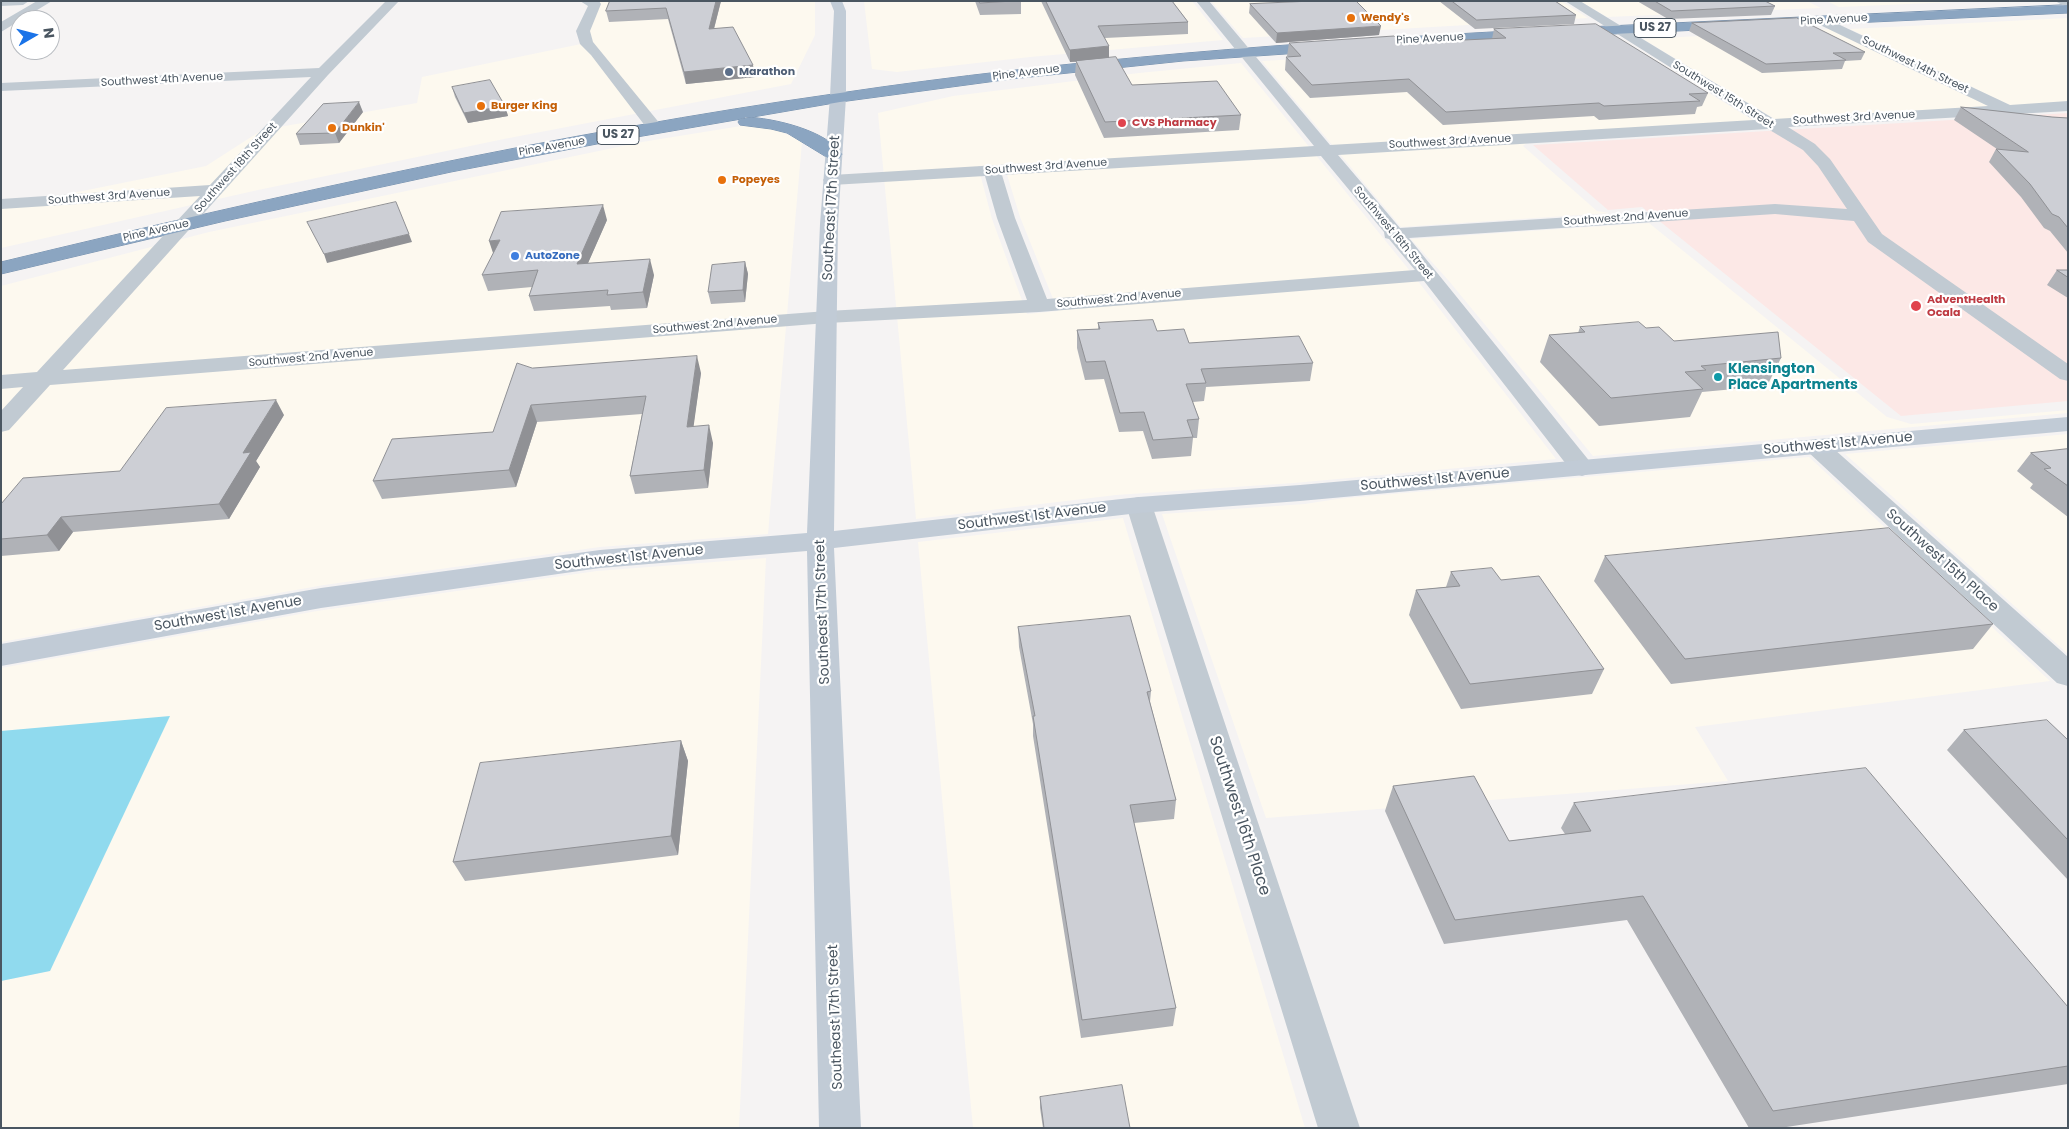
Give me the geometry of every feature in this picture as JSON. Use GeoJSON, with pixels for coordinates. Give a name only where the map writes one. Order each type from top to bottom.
{"type":"FeatureCollection","features":[{"type":"Feature","properties":{"kind":"highway","name":"Pine Avenue"},"geometry":{"type":"LineString","coordinates":[[1559,33],[2068,9]]}},
{"type":"Feature","properties":{"kind":"highway","name":"Pine Avenue"},"geometry":{"type":"LineString","coordinates":[[1,268],[185,224],[454,166],[699,120],[838,97],[1044,71],[1244,52],[1540,34]]}},
{"type":"Feature","properties":{"kind":"highway"},"geometry":{"type":"LineString","coordinates":[[699,120],[764,122],[787,127],[806,134],[834,154]]}},
{"type":"Feature","properties":{"kind":"main road","name":"Southeast 17th Street"},"geometry":{"type":"LineString","coordinates":[[840,4],[820,541],[840,1128]]}},
{"type":"Feature","properties":{"kind":"main road","name":"Southwest 1st Avenue"},"geometry":{"type":"LineString","coordinates":[[1,655],[321,598],[600,559],[820,541],[1139,505],[1300,493],[2068,424]]}},
{"type":"Feature","properties":{"kind":"street"},"geometry":{"type":"LineString","coordinates":[[1,2],[23,1]]}},
{"type":"Feature","properties":{"kind":"street"},"geometry":{"type":"LineString","coordinates":[[1,28],[46,1]]}},
{"type":"Feature","properties":{"kind":"street","name":"Southwest 18th Street"},"geometry":{"type":"LineString","coordinates":[[1,425],[45,380],[323,72],[393,1]]}},
{"type":"Feature","properties":{"kind":"street"},"geometry":{"type":"LineString","coordinates":[[586,1],[595,4],[583,31],[586,44],[596,52],[655,128]]}},
{"type":"Feature","properties":{"kind":"street","name":"Southwest 16th Street"},"geometry":{"type":"LineString","coordinates":[[1202,1],[1392,234],[1429,276],[1582,468]]}},
{"type":"Feature","properties":{"kind":"street","name":"Southwest 15th Street"},"geometry":{"type":"LineString","coordinates":[[1571,1],[1818,155],[1875,238],[2068,374]]}},
{"type":"Feature","properties":{"kind":"street"},"geometry":{"type":"LineString","coordinates":[[2061,1],[2068,4]]}},
{"type":"Feature","properties":{"kind":"street","name":"Southwest 14th Street"},"geometry":{"type":"LineString","coordinates":[[1831,8],[1855,19]]}},
{"type":"Feature","properties":{"kind":"street","name":"Southwest 14th Street"},"geometry":{"type":"LineString","coordinates":[[1823,20],[2007,110]]}},
{"type":"Feature","properties":{"kind":"street","name":"Southwest 4th Avenue"},"geometry":{"type":"LineString","coordinates":[[1,87],[323,72]]}},
{"type":"Feature","properties":{"kind":"street","name":"Southwest 3rd Avenue"},"geometry":{"type":"LineString","coordinates":[[832,180],[2068,106]]}},
{"type":"Feature","properties":{"kind":"street"},"geometry":{"type":"LineString","coordinates":[[992,170],[1006,218],[1039,306]]}},
{"type":"Feature","properties":{"kind":"street","name":"Southwest 3rd Avenue"},"geometry":{"type":"LineString","coordinates":[[1,204],[217,190]]}},
{"type":"Feature","properties":{"kind":"street","name":"Southwest 2nd Avenue"},"geometry":{"type":"LineString","coordinates":[[1392,234],[1775,209],[1860,216]]}},
{"type":"Feature","properties":{"kind":"street","name":"Southwest 2nd Avenue"},"geometry":{"type":"LineString","coordinates":[[1,382],[827,317],[1039,306],[1429,276]]}},
{"type":"Feature","properties":{"kind":"street","name":"Southwest 15th Place"},"geometry":{"type":"LineString","coordinates":[[1816,446],[2068,675]]}},
{"type":"Feature","properties":{"kind":"street","name":"Southwest 16th Place"},"geometry":{"type":"LineString","coordinates":[[1139,505],[1339,1128]]}},
{"type":"Feature","properties":{"kind":"shaded area"},"geometry":{"type":"Polygon","coordinates":[[[596,1],[815,1],[815,35],[791,84],[504,139],[258,190],[1,248],[1,201],[43,199],[206,166],[262,130],[417,103],[422,77],[581,44],[596,1]]]}},
{"type":"Feature","properties":{"kind":"shaded area"},"geometry":{"type":"Polygon","coordinates":[[[864,1],[1192,1],[1223,40],[1030,57],[897,72],[872,69],[864,1]]]}},
{"type":"Feature","properties":{"kind":"shaded area"},"geometry":{"type":"Polygon","coordinates":[[[1211,1],[1561,1],[1588,18],[1243,38],[1211,1]]]}},
{"type":"Feature","properties":{"kind":"shaded area"},"geometry":{"type":"Polygon","coordinates":[[[1580,1],[1807,1],[1821,8],[1607,17],[1580,1]]]}},
{"type":"Feature","properties":{"kind":"shaded area"},"geometry":{"type":"Polygon","coordinates":[[[1827,1],[1977,1],[1839,7],[1827,1]]]}},
{"type":"Feature","properties":{"kind":"shaded area"},"geometry":{"type":"Polygon","coordinates":[[[2068,18],[2068,108],[2022,111],[1850,29],[2068,18]]]}},
{"type":"Feature","properties":{"kind":"shaded area"},"geometry":{"type":"Polygon","coordinates":[[[1831,29],[2001,112],[1783,124],[1643,39],[1831,29]]]}},
{"type":"Feature","properties":{"kind":"shaded area"},"geometry":{"type":"Polygon","coordinates":[[[1623,40],[1764,127],[1528,142],[1523,146],[1597,211],[1609,213],[1401,227],[1262,61],[1623,40]]]}},
{"type":"Feature","properties":{"kind":"shaded area"},"geometry":{"type":"Polygon","coordinates":[[[1241,63],[1414,276],[1556,459],[1294,483],[1116,495],[916,519],[878,113],[953,96],[1139,73],[1241,63]],[[1004,165],[978,166],[992,219],[1027,314],[1058,311],[1020,217],[1004,165]]]}},
{"type":"Feature","properties":{"kind":"shaded area","name":"AdventHealth Ocala"},"geometry":{"type":"Polygon","coordinates":[[[2068,113],[2068,401],[1901,416],[1642,207],[1608,210],[1533,145],[2068,113]]]}},
{"type":"Feature","properties":{"kind":"shaded area"},"geometry":{"type":"Polygon","coordinates":[[[741,126],[759,126],[778,130],[802,142],[768,534],[600,547],[324,585],[1,642],[1,286],[209,232],[642,142],[741,126]]]}},
{"type":"Feature","properties":{"kind":"shaded area"},"geometry":{"type":"Polygon","coordinates":[[[1649,223],[1887,417],[1911,424],[2068,410],[2068,413],[1593,456],[1449,281],[1411,239],[1649,223]]]}},
{"type":"Feature","properties":{"kind":"shaded area"},"geometry":{"type":"Polygon","coordinates":[[[2068,434],[2068,654],[1845,454],[2068,434]]]}},
{"type":"Feature","properties":{"kind":"shaded area"},"geometry":{"type":"Polygon","coordinates":[[[1809,457],[2050,681],[1695,727],[1728,781],[1266,818],[1162,514],[1305,504],[1337,499],[1809,457]]]}},
{"type":"Feature","properties":{"kind":"shaded area"},"geometry":{"type":"Polygon","coordinates":[[[1123,518],[1305,1128],[973,1128],[918,542],[1123,518]]]}},
{"type":"Feature","properties":{"kind":"shaded area"},"geometry":{"type":"Polygon","coordinates":[[[766,558],[739,1128],[1,1128],[1,981],[50,971],[169,717],[1,731],[1,668],[317,611],[597,571],[766,558]]]}},
{"type":"Feature","properties":{"kind":"water"},"geometry":{"type":"Polygon","coordinates":[[[170,716],[50,971],[1,981],[1,731],[170,716]]]}},
{"type":"Feature","properties":{"kind":"building"},"geometry":{"type":"Polygon","coordinates":[[[610,1],[716,1],[709,29],[733,27],[753,65],[684,72],[666,8],[606,11],[610,1]]]}},
{"type":"Feature","properties":{"kind":"building"},"geometry":{"type":"Polygon","coordinates":[[[979,1],[1013,1],[980,3],[979,1]]]}},
{"type":"Feature","properties":{"kind":"building"},"geometry":{"type":"Polygon","coordinates":[[[1046,1],[1172,1],[1188,22],[1098,26],[1109,46],[1070,50],[1046,1]]]}},
{"type":"Feature","properties":{"kind":"building"},"geometry":{"type":"Polygon","coordinates":[[[1356,1],[1381,26],[1277,33],[1250,4],[1356,1]]]}},
{"type":"Feature","properties":{"kind":"building"},"geometry":{"type":"Polygon","coordinates":[[[1452,1],[1555,1],[1576,15],[1477,20],[1452,1]]]}},
{"type":"Feature","properties":{"kind":"building"},"geometry":{"type":"Polygon","coordinates":[[[1655,1],[1765,1],[1775,6],[1672,11],[1655,1]]]}},
{"type":"Feature","properties":{"kind":"building"},"geometry":{"type":"Polygon","coordinates":[[[1797,18],[1865,52],[1833,53],[1846,60],[1766,64],[1692,23],[1797,18]]]}},
{"type":"Feature","properties":{"kind":"building"},"geometry":{"type":"Polygon","coordinates":[[[1596,24],[1708,93],[1689,94],[1700,101],[1604,106],[1599,103],[1446,112],[1409,79],[1312,85],[1286,57],[1301,56],[1289,43],[1394,36],[1401,43],[1506,38],[1494,29],[1596,24]]]}},
{"type":"Feature","properties":{"kind":"building"},"geometry":{"type":"Polygon","coordinates":[[[1116,57],[1132,85],[1217,81],[1241,115],[1105,122],[1076,61],[1116,57]]]}},
{"type":"Feature","properties":{"kind":"building"},"geometry":{"type":"Polygon","coordinates":[[[490,80],[505,106],[464,113],[452,87],[490,80]]]}},
{"type":"Feature","properties":{"kind":"building"},"geometry":{"type":"Polygon","coordinates":[[[359,102],[335,133],[296,134],[323,104],[359,102]]]}},
{"type":"Feature","properties":{"kind":"building"},"geometry":{"type":"Polygon","coordinates":[[[1961,107],[2068,118],[2068,228],[2059,217],[2052,214],[2030,184],[1996,149],[2028,152],[1961,107]]]}},
{"type":"Feature","properties":{"kind":"building"},"geometry":{"type":"Polygon","coordinates":[[[396,202],[409,234],[324,254],[307,222],[396,202]]]}},
{"type":"Feature","properties":{"kind":"building"},"geometry":{"type":"Polygon","coordinates":[[[603,205],[577,264],[650,259],[643,292],[607,295],[608,290],[529,296],[538,270],[482,275],[500,240],[489,241],[501,212],[603,205]]]}},
{"type":"Feature","properties":{"kind":"building"},"geometry":{"type":"Polygon","coordinates":[[[745,262],[743,290],[708,292],[712,265],[745,262]]]}},
{"type":"Feature","properties":{"kind":"building"},"geometry":{"type":"Polygon","coordinates":[[[2057,270],[2068,270],[2068,277],[2057,270]]]}},
{"type":"Feature","properties":{"kind":"building"},"geometry":{"type":"Polygon","coordinates":[[[1153,320],[1157,331],[1184,329],[1189,343],[1299,336],[1313,363],[1201,369],[1206,383],[1186,384],[1199,419],[1187,420],[1193,437],[1153,440],[1144,412],[1120,413],[1105,361],[1086,362],[1077,330],[1100,329],[1098,323],[1153,320]]]}},
{"type":"Feature","properties":{"kind":"building"},"geometry":{"type":"Polygon","coordinates":[[[1639,322],[1646,328],[1659,327],[1674,341],[1778,332],[1781,358],[1701,366],[1706,370],[1685,372],[1703,389],[1611,398],[1549,335],[1585,332],[1580,327],[1639,322]]]}},
{"type":"Feature","properties":{"kind":"building"},"geometry":{"type":"Polygon","coordinates":[[[697,356],[687,427],[709,425],[704,470],[630,476],[646,396],[531,405],[509,470],[373,481],[392,439],[493,432],[517,363],[532,368],[697,356]]]}},
{"type":"Feature","properties":{"kind":"building"},"geometry":{"type":"Polygon","coordinates":[[[276,400],[243,453],[251,452],[219,504],[61,517],[47,535],[1,539],[1,504],[23,478],[120,471],[166,408],[276,400]]]}},
{"type":"Feature","properties":{"kind":"building"},"geometry":{"type":"Polygon","coordinates":[[[2068,449],[2068,486],[2044,469],[2051,468],[2031,453],[2068,449]]]}},
{"type":"Feature","properties":{"kind":"building"},"geometry":{"type":"Polygon","coordinates":[[[1889,528],[1993,624],[1685,659],[1605,556],[1889,528]]]}},
{"type":"Feature","properties":{"kind":"building"},"geometry":{"type":"Polygon","coordinates":[[[1492,568],[1501,580],[1539,576],[1604,669],[1470,684],[1416,590],[1460,586],[1451,572],[1492,568]]]}},
{"type":"Feature","properties":{"kind":"building"},"geometry":{"type":"Polygon","coordinates":[[[1130,616],[1151,691],[1147,692],[1176,800],[1130,805],[1176,1008],[1082,1020],[1033,716],[1035,716],[1018,627],[1130,616]]]}},
{"type":"Feature","properties":{"kind":"building"},"geometry":{"type":"Polygon","coordinates":[[[2047,720],[2068,740],[2068,840],[1964,730],[2047,720]]]}},
{"type":"Feature","properties":{"kind":"building"},"geometry":{"type":"Polygon","coordinates":[[[681,741],[671,836],[453,862],[480,763],[681,741]]]}},
{"type":"Feature","properties":{"kind":"building"},"geometry":{"type":"Polygon","coordinates":[[[1866,768],[2068,1007],[2068,1066],[1773,1111],[1643,896],[1455,920],[1393,786],[1474,776],[1509,841],[1591,831],[1574,803],[1866,768]]]}},
{"type":"Feature","properties":{"kind":"building"},"geometry":{"type":"Polygon","coordinates":[[[1122,1085],[1130,1128],[1044,1128],[1040,1097],[1122,1085]]]}},
{"type":"Feature","properties":{"kind":"place","name":"Wendy's"},"geometry":{"type":"Point","coordinates":[1351,18]}},
{"type":"Feature","properties":{"kind":"place","name":"Marathon"},"geometry":{"type":"Point","coordinates":[729,72]}},
{"type":"Feature","properties":{"kind":"place","name":"Burger King"},"geometry":{"type":"Point","coordinates":[481,106]}},
{"type":"Feature","properties":{"kind":"place","name":"CVS Pharmacy"},"geometry":{"type":"Point","coordinates":[1122,123]}},
{"type":"Feature","properties":{"kind":"place","name":"Dunkin'"},"geometry":{"type":"Point","coordinates":[332,128]}},
{"type":"Feature","properties":{"kind":"place","name":"Popeyes"},"geometry":{"type":"Point","coordinates":[722,180]}},
{"type":"Feature","properties":{"kind":"place","name":"AutoZone"},"geometry":{"type":"Point","coordinates":[515,256]}},
{"type":"Feature","properties":{"kind":"place","name":"AdventHealth Ocala"},"geometry":{"type":"Point","coordinates":[1916,306]}},
{"type":"Feature","properties":{"kind":"place","name":"KIensington Place Apartments"},"geometry":{"type":"Point","coordinates":[1718,377]}}]}
